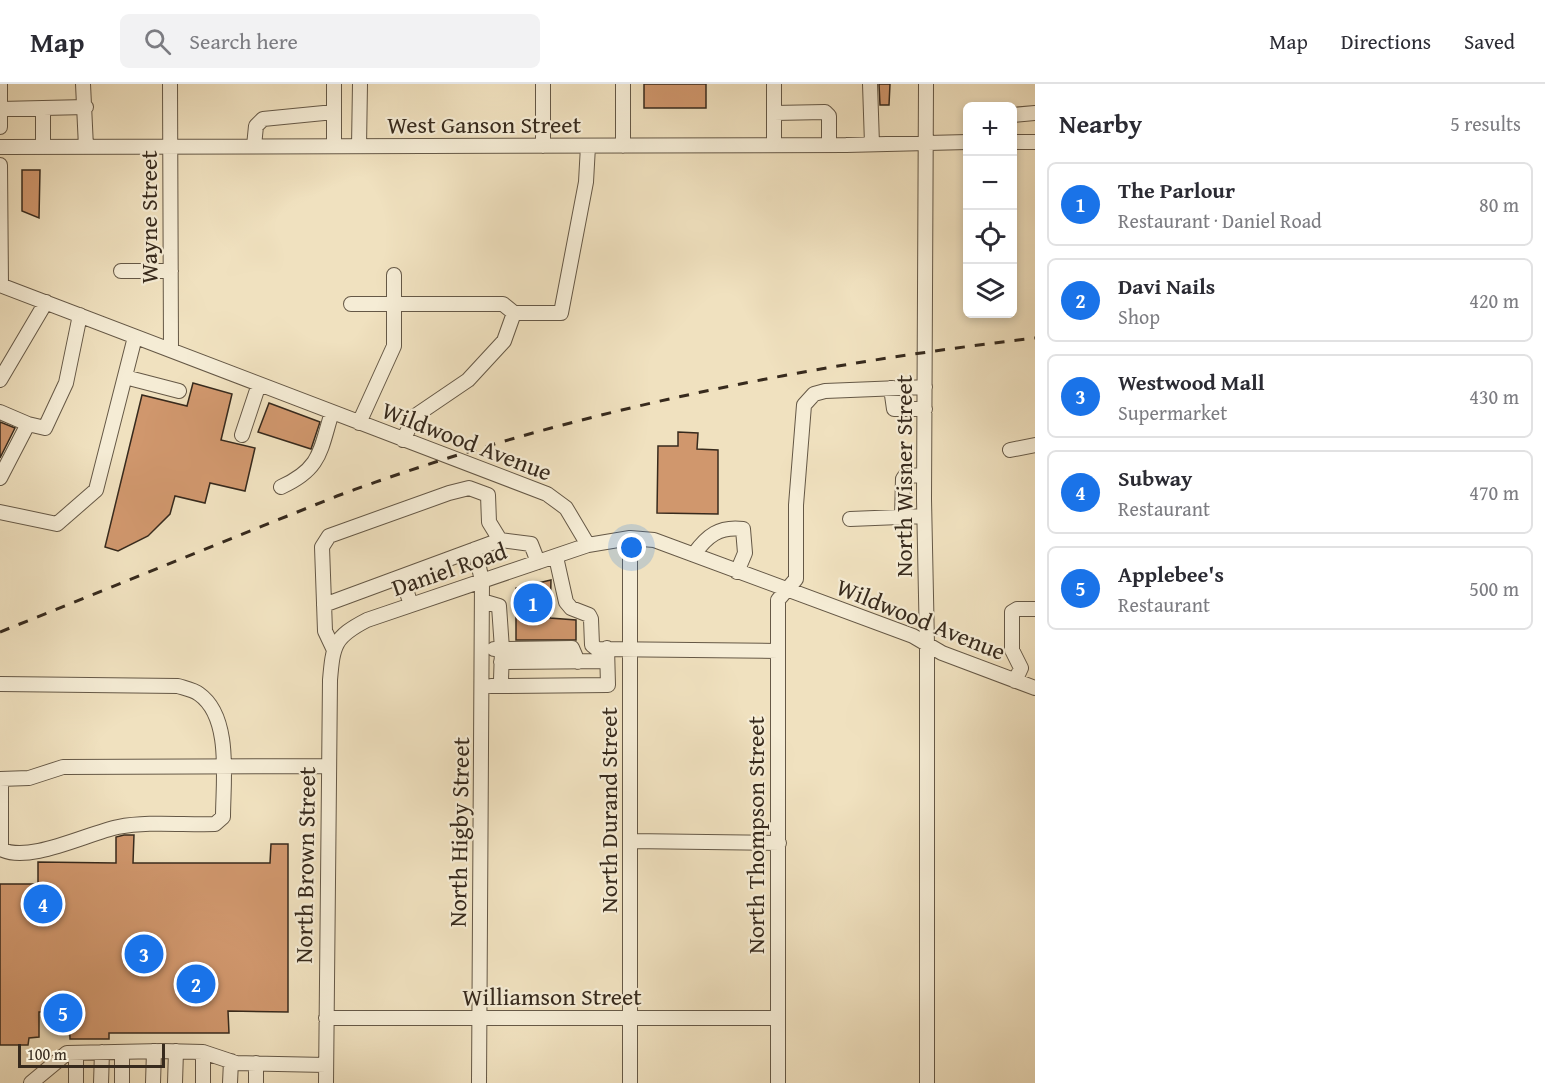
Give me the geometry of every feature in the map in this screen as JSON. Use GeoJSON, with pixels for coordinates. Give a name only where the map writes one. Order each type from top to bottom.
{"type":"FeatureCollection","features":[{"type":"Feature","properties":{"kind":"street"},"geometry":{"type":"LineString","coordinates":[[0,84],[0,127]]}},
{"type":"Feature","properties":{"kind":"street"},"geometry":{"type":"LineString","coordinates":[[83,84],[86,107],[86,147]]}},
{"type":"Feature","properties":{"kind":"street","name":"Wayne Street"},"geometry":{"type":"LineString","coordinates":[[170,84],[171,350]]}},
{"type":"Feature","properties":{"kind":"street"},"geometry":{"type":"LineString","coordinates":[[334,84],[334,146]]}},
{"type":"Feature","properties":{"kind":"street"},"geometry":{"type":"LineString","coordinates":[[359,146],[360,84]]}},
{"type":"Feature","properties":{"kind":"street"},"geometry":{"type":"LineString","coordinates":[[543,84],[543,146]]}},
{"type":"Feature","properties":{"kind":"street"},"geometry":{"type":"LineString","coordinates":[[623,84],[623,146]]}},
{"type":"Feature","properties":{"kind":"street"},"geometry":{"type":"LineString","coordinates":[[774,84],[774,145]]}},
{"type":"Feature","properties":{"kind":"street"},"geometry":{"type":"LineString","coordinates":[[870,84],[872,144]]}},
{"type":"Feature","properties":{"kind":"street","name":"North Wisner Street"},"geometry":{"type":"LineString","coordinates":[[926,84],[924,516],[927,644],[927,1083]]}},
{"type":"Feature","properties":{"kind":"street"},"geometry":{"type":"LineString","coordinates":[[0,109],[86,107]]}},
{"type":"Feature","properties":{"kind":"street"},"geometry":{"type":"LineString","coordinates":[[43,108],[43,147]]}},
{"type":"Feature","properties":{"kind":"street"},"geometry":{"type":"LineString","coordinates":[[254,147],[256,126],[263,119],[334,112]]}},
{"type":"Feature","properties":{"kind":"street"},"geometry":{"type":"LineString","coordinates":[[774,113],[825,112],[829,116],[829,145]]}},
{"type":"Feature","properties":{"kind":"street"},"geometry":{"type":"LineString","coordinates":[[1017,115],[1035,113]]}},
{"type":"Feature","properties":{"kind":"street","name":"West Ganson Street"},"geometry":{"type":"LineString","coordinates":[[0,147],[829,145],[963,142]]}},
{"type":"Feature","properties":{"kind":"street"},"geometry":{"type":"LineString","coordinates":[[1017,142],[1035,142]]}},
{"type":"Feature","properties":{"kind":"street"},"geometry":{"type":"LineString","coordinates":[[351,304],[503,304],[514,313],[561,313],[586,182],[588,146]]}},
{"type":"Feature","properties":{"kind":"street"},"geometry":{"type":"LineString","coordinates":[[0,165],[1,285]]}},
{"type":"Feature","properties":{"kind":"street"},"geometry":{"type":"LineString","coordinates":[[121,271],[171,271]]}},
{"type":"Feature","properties":{"kind":"street"},"geometry":{"type":"LineString","coordinates":[[359,423],[394,346],[394,275]]}},
{"type":"Feature","properties":{"kind":"street","name":"Wildwood Avenue"},"geometry":{"type":"LineString","coordinates":[[1,285],[547,494],[566,508],[588,545],[630,538],[654,540],[913,636],[942,653],[1035,688]]}},
{"type":"Feature","properties":{"kind":"street"},"geometry":{"type":"LineString","coordinates":[[0,380],[46,302]]}},
{"type":"Feature","properties":{"kind":"street"},"geometry":{"type":"LineString","coordinates":[[403,440],[415,416],[468,380],[504,341],[514,313]]}},
{"type":"Feature","properties":{"kind":"street"},"geometry":{"type":"LineString","coordinates":[[0,412],[28,424],[45,428],[66,383],[80,315]]}},
{"type":"Feature","properties":{"kind":"street"},"geometry":{"type":"LineString","coordinates":[[0,512],[57,524],[96,490],[135,337]]}},
{"type":"Feature","properties":{"kind":"street"},"geometry":{"type":"LineString","coordinates":[[125,377],[179,391]]}},
{"type":"Feature","properties":{"kind":"street"},"geometry":{"type":"LineString","coordinates":[[242,435],[259,384]]}},
{"type":"Feature","properties":{"kind":"street"},"geometry":{"type":"LineString","coordinates":[[925,387],[891,388],[894,408],[925,408]]}},
{"type":"Feature","properties":{"kind":"street","name":"North Thompson Street"},"geometry":{"type":"LineString","coordinates":[[778,1083],[778,600],[796,579],[796,505],[804,405],[814,394],[825,391],[891,388]]}},
{"type":"Feature","properties":{"kind":"street"},"geometry":{"type":"LineString","coordinates":[[281,487],[301,478],[311,468],[319,455],[332,412]]}},
{"type":"Feature","properties":{"kind":"street"},"geometry":{"type":"LineString","coordinates":[[0,478],[28,424]]}},
{"type":"Feature","properties":{"kind":"street"},"geometry":{"type":"LineString","coordinates":[[1010,450],[1035,445]]}},
{"type":"Feature","properties":{"kind":"street"},"geometry":{"type":"LineString","coordinates":[[902,517],[903,479],[905,476],[924,475]]}},
{"type":"Feature","properties":{"kind":"street"},"geometry":{"type":"LineString","coordinates":[[498,476],[488,495],[489,522],[500,540]]}},
{"type":"Feature","properties":{"kind":"street"},"geometry":{"type":"LineString","coordinates":[[333,648],[325,632],[324,605],[322,548],[329,536],[449,492],[469,488],[488,495]]}},
{"type":"Feature","properties":{"kind":"street"},"geometry":{"type":"LineString","coordinates":[[850,519],[924,516]]}},
{"type":"Feature","properties":{"kind":"street"},"geometry":{"type":"LineString","coordinates":[[694,554],[708,535],[731,528],[743,529],[745,553],[736,572]]}},
{"type":"Feature","properties":{"kind":"street","name":"North Durand Street"},"geometry":{"type":"LineString","coordinates":[[630,538],[630,1083]]}},
{"type":"Feature","properties":{"kind":"street"},"geometry":{"type":"LineString","coordinates":[[324,605],[500,540],[531,544],[538,562]]}},
{"type":"Feature","properties":{"kind":"street","name":"Daniel Road"},"geometry":{"type":"LineString","coordinates":[[333,648],[341,635],[353,627],[588,545]]}},
{"type":"Feature","properties":{"kind":"street","name":"North Higby Street"},"geometry":{"type":"LineString","coordinates":[[475,549],[482,581],[483,648],[479,1083]]}},
{"type":"Feature","properties":{"kind":"street"},"geometry":{"type":"LineString","coordinates":[[556,557],[566,602],[571,608],[589,615],[592,645],[607,655]]}},
{"type":"Feature","properties":{"kind":"street"},"geometry":{"type":"LineString","coordinates":[[402,578],[411,605]]}},
{"type":"Feature","properties":{"kind":"street"},"geometry":{"type":"LineString","coordinates":[[482,601],[500,606],[502,656],[498,686]]}},
{"type":"Feature","properties":{"kind":"street"},"geometry":{"type":"LineString","coordinates":[[1015,681],[1021,668],[1012,650],[1012,612],[1017,609],[1035,609]]}},
{"type":"Feature","properties":{"kind":"street","name":"North Brown Street"},"geometry":{"type":"LineString","coordinates":[[326,1083],[330,680],[333,648]]}},
{"type":"Feature","properties":{"kind":"street"},"geometry":{"type":"LineString","coordinates":[[483,648],[502,656],[572,648],[578,662],[631,648],[778,651]]}},
{"type":"Feature","properties":{"kind":"street"},"geometry":{"type":"LineString","coordinates":[[483,687],[608,685],[607,655]]}},
{"type":"Feature","properties":{"kind":"street"},"geometry":{"type":"LineString","coordinates":[[0,684],[178,686],[198,693],[209,703],[220,723],[223,765],[223,817],[215,824],[118,827],[31,852],[10,854],[1,849],[0,779],[29,778],[63,766],[223,765],[329,766]]}},
{"type":"Feature","properties":{"kind":"street"},"geometry":{"type":"LineString","coordinates":[[630,841],[779,843]]}},
{"type":"Feature","properties":{"kind":"street","name":"Williamson Street"},"geometry":{"type":"LineString","coordinates":[[327,1018],[777,1018]]}},
{"type":"Feature","properties":{"kind":"street"},"geometry":{"type":"LineString","coordinates":[[153,1051],[153,1083]]}},
{"type":"Feature","properties":{"kind":"street"},"geometry":{"type":"LineString","coordinates":[[175,1083],[176,1051]]}},
{"type":"Feature","properties":{"kind":"street"},"geometry":{"type":"LineString","coordinates":[[101,1083],[102,1052]]}},
{"type":"Feature","properties":{"kind":"street"},"geometry":{"type":"LineString","coordinates":[[122,1052],[122,1083]]}},
{"type":"Feature","properties":{"kind":"street"},"geometry":{"type":"LineString","coordinates":[[31,1083],[67,1053],[204,1052],[231,1061],[326,1065]]}},
{"type":"Feature","properties":{"kind":"street"},"geometry":{"type":"LineString","coordinates":[[203,1083],[204,1052]]}},
{"type":"Feature","properties":{"kind":"street"},"geometry":{"type":"LineString","coordinates":[[76,1053],[76,1083]]}},
{"type":"Feature","properties":{"kind":"street"},"geometry":{"type":"LineString","coordinates":[[230,1083],[231,1061]]}},
{"type":"Feature","properties":{"kind":"street"},"geometry":{"type":"LineString","coordinates":[[256,1063],[256,1083]]}},
{"type":"Feature","properties":{"kind":"street"},"geometry":{"type":"LineString","coordinates":[[52,1065],[52,1083]]}},
{"type":"Feature","properties":{"kind":"building"},"geometry":{"type":"Polygon","coordinates":[[[644,84],[706,84],[706,108],[644,108],[644,84]]]}},
{"type":"Feature","properties":{"kind":"building"},"geometry":{"type":"Polygon","coordinates":[[[879,84],[890,84],[889,105],[880,105],[879,84]]]}},
{"type":"Feature","properties":{"kind":"building"},"geometry":{"type":"Polygon","coordinates":[[[22,170],[40,170],[39,218],[22,211],[22,170]]]}},
{"type":"Feature","properties":{"kind":"building"},"geometry":{"type":"Polygon","coordinates":[[[193,383],[232,394],[221,440],[255,448],[245,491],[210,483],[205,503],[175,496],[170,514],[148,536],[118,551],[105,547],[142,395],[187,406],[193,383]]]}},
{"type":"Feature","properties":{"kind":"building"},"geometry":{"type":"Polygon","coordinates":[[[269,403],[320,422],[311,449],[258,432],[269,403]]]}},
{"type":"Feature","properties":{"kind":"building"},"geometry":{"type":"Polygon","coordinates":[[[0,422],[15,428],[0,458],[0,422]]]}},
{"type":"Feature","properties":{"kind":"building"},"geometry":{"type":"Polygon","coordinates":[[[678,432],[698,433],[697,449],[718,450],[718,514],[657,513],[658,446],[678,446],[678,432]]]}},
{"type":"Feature","properties":{"kind":"building"},"geometry":{"type":"Polygon","coordinates":[[[551,580],[550,618],[576,620],[576,640],[516,640],[516,588],[551,580]]]}},
{"type":"Feature","properties":{"kind":"building"},"geometry":{"type":"Polygon","coordinates":[[[134,835],[133,863],[270,863],[271,844],[288,844],[288,1012],[228,1011],[229,1033],[109,1033],[109,1039],[70,1039],[69,1012],[39,1012],[39,1037],[29,1038],[28,1045],[0,1045],[0,884],[38,884],[38,862],[116,863],[116,837],[134,835]]]}},
{"type":"Feature","properties":{"kind":"railway"},"geometry":{"type":"LineString","coordinates":[[0,632],[337,496],[507,440],[681,396],[769,378],[946,349],[1035,338]]}},
{"type":"Feature","properties":{"kind":"place","name":"The Parlour"},"geometry":{"type":"Point","coordinates":[533,603]}},
{"type":"Feature","properties":{"kind":"place","name":"Subway"},"geometry":{"type":"Point","coordinates":[43,904]}},
{"type":"Feature","properties":{"kind":"place","name":"Westwood Mall"},"geometry":{"type":"Point","coordinates":[144,954]}},
{"type":"Feature","properties":{"kind":"place","name":"Davi Nails"},"geometry":{"type":"Point","coordinates":[196,984]}},
{"type":"Feature","properties":{"kind":"place","name":"Applebee's"},"geometry":{"type":"Point","coordinates":[63,1013]}}]}
